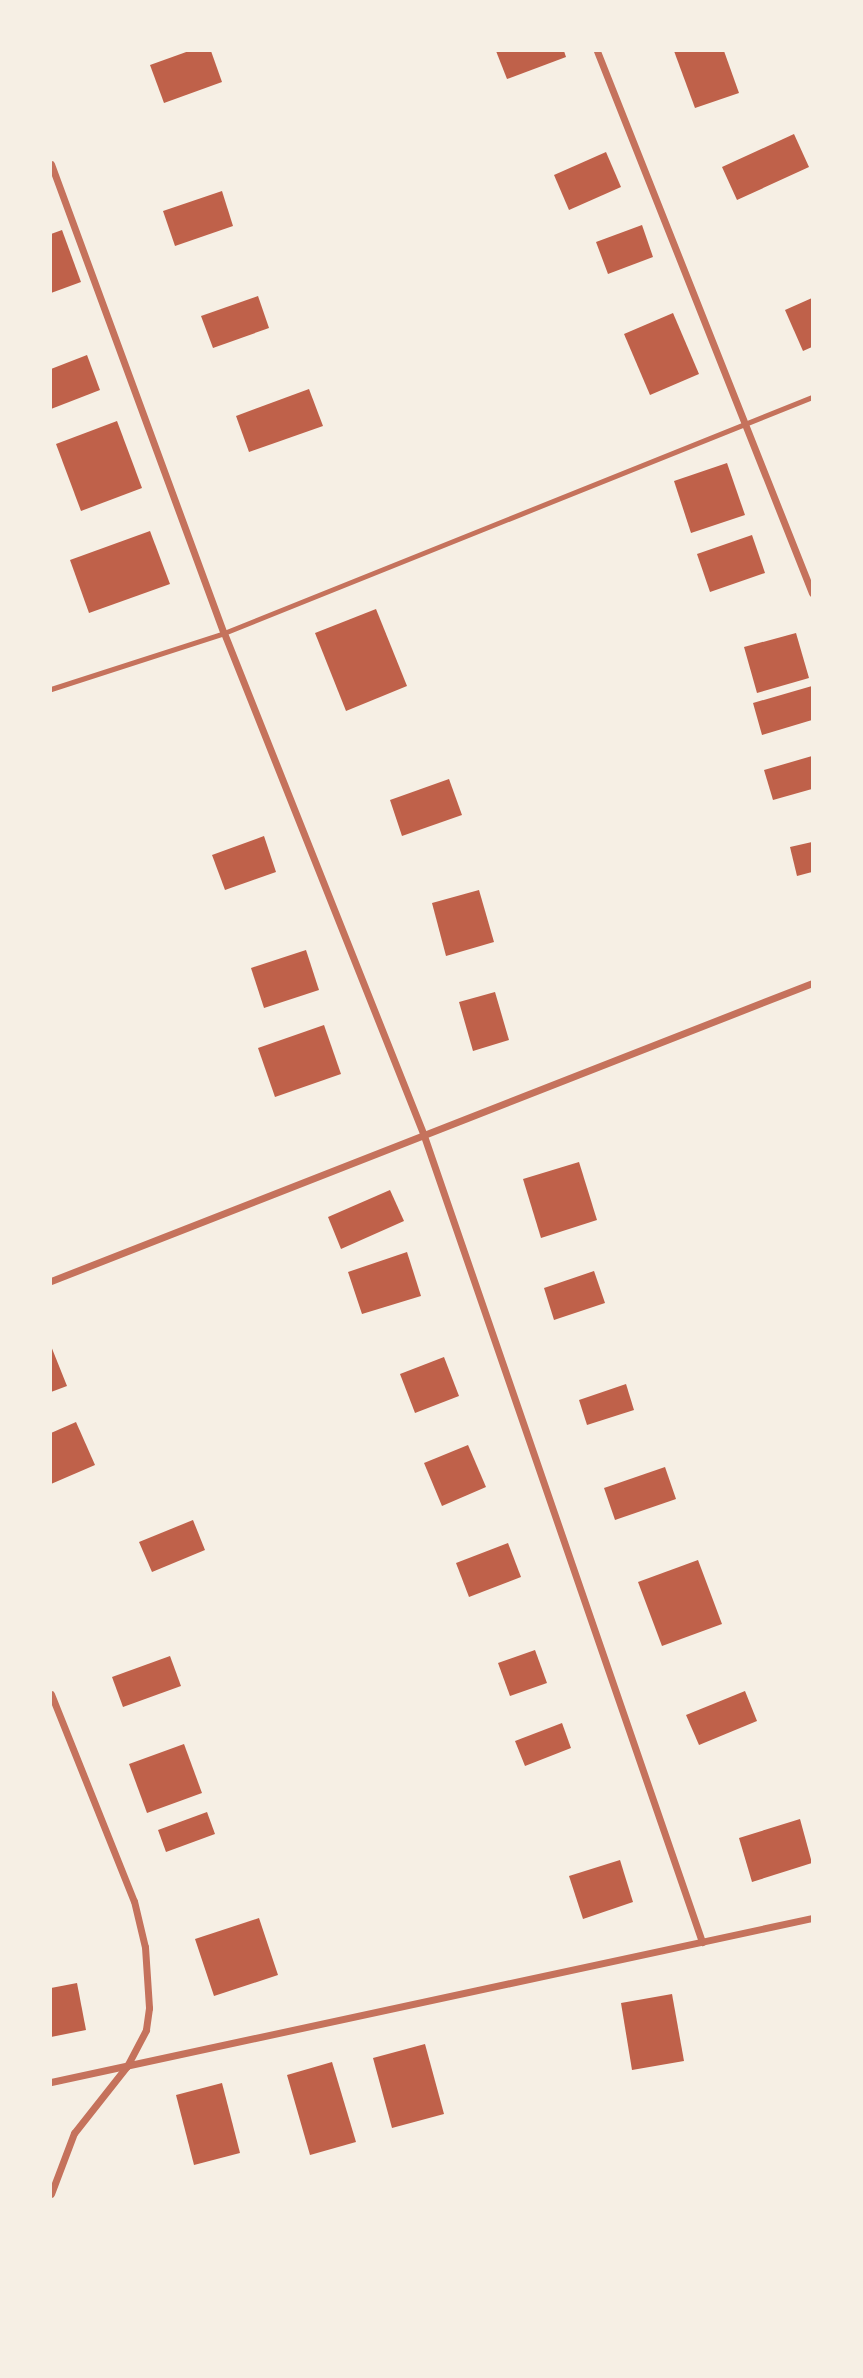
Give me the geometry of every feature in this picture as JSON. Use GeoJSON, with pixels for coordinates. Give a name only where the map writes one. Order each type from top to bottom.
{"type":"FeatureCollection","features":[{"type":"Feature","properties":{"kind":"street"},"geometry":{"type":"LineString","coordinates":[[597,51],[812,593]]}},
{"type":"Feature","properties":{"kind":"street"},"geometry":{"type":"LineString","coordinates":[[51,164],[224,633],[423,1133],[702,1942]]}},
{"type":"Feature","properties":{"kind":"street"},"geometry":{"type":"LineString","coordinates":[[51,1282],[423,1133],[812,983]]}},
{"type":"Feature","properties":{"kind":"street"},"geometry":{"type":"LineString","coordinates":[[51,1694],[145,1947],[146,2030],[127,2066],[74,2133],[51,2194]]}},
{"type":"Feature","properties":{"kind":"street"},"geometry":{"type":"LineString","coordinates":[[51,2082],[812,1918]]}},
{"type":"Feature","properties":{"kind":"lane"},"geometry":{"type":"LineString","coordinates":[[51,689],[224,633],[744,427],[812,397]]}},
{"type":"Feature","properties":{"kind":"building"},"geometry":{"type":"Polygon","coordinates":[[[189,51],[211,51],[222,82],[164,103],[150,65],[189,51]]]}},
{"type":"Feature","properties":{"kind":"building"},"geometry":{"type":"Polygon","coordinates":[[[496,51],[564,51],[566,57],[507,79],[496,51]]]}},
{"type":"Feature","properties":{"kind":"building"},"geometry":{"type":"Polygon","coordinates":[[[674,51],[724,51],[739,93],[695,108],[674,51]]]}},
{"type":"Feature","properties":{"kind":"building"},"geometry":{"type":"Polygon","coordinates":[[[794,134],[809,167],[737,200],[722,167],[794,134]]]}},
{"type":"Feature","properties":{"kind":"building"},"geometry":{"type":"Polygon","coordinates":[[[606,152],[621,187],[569,210],[554,175],[606,152]]]}},
{"type":"Feature","properties":{"kind":"building"},"geometry":{"type":"Polygon","coordinates":[[[222,191],[233,226],[175,246],[163,211],[222,191]]]}},
{"type":"Feature","properties":{"kind":"building"},"geometry":{"type":"Polygon","coordinates":[[[642,225],[653,257],[608,274],[596,242],[642,225]]]}},
{"type":"Feature","properties":{"kind":"building"},"geometry":{"type":"Polygon","coordinates":[[[62,230],[81,282],[51,293],[51,234],[62,230]]]}},
{"type":"Feature","properties":{"kind":"building"},"geometry":{"type":"Polygon","coordinates":[[[258,296],[269,328],[213,348],[201,316],[258,296]]]}},
{"type":"Feature","properties":{"kind":"building"},"geometry":{"type":"Polygon","coordinates":[[[812,298],[812,347],[803,351],[785,310],[812,298]]]}},
{"type":"Feature","properties":{"kind":"building"},"geometry":{"type":"Polygon","coordinates":[[[673,313],[699,374],[650,395],[624,334],[673,313]]]}},
{"type":"Feature","properties":{"kind":"building"},"geometry":{"type":"Polygon","coordinates":[[[87,355],[100,390],[51,409],[51,369],[87,355]]]}},
{"type":"Feature","properties":{"kind":"building"},"geometry":{"type":"Polygon","coordinates":[[[309,389],[323,426],[249,452],[236,416],[309,389]]]}},
{"type":"Feature","properties":{"kind":"building"},"geometry":{"type":"Polygon","coordinates":[[[117,421],[142,488],[81,511],[56,444],[117,421]]]}},
{"type":"Feature","properties":{"kind":"building"},"geometry":{"type":"Polygon","coordinates":[[[727,463],[745,515],[691,533],[674,481],[727,463]]]}},
{"type":"Feature","properties":{"kind":"building"},"geometry":{"type":"Polygon","coordinates":[[[150,531],[170,584],[89,613],[70,560],[150,531]]]}},
{"type":"Feature","properties":{"kind":"building"},"geometry":{"type":"Polygon","coordinates":[[[752,535],[765,573],[710,592],[697,554],[752,535]]]}},
{"type":"Feature","properties":{"kind":"building"},"geometry":{"type":"Polygon","coordinates":[[[376,609],[407,686],[346,711],[315,633],[376,609]]]}},
{"type":"Feature","properties":{"kind":"building"},"geometry":{"type":"Polygon","coordinates":[[[796,633],[809,678],[757,693],[744,647],[796,633]]]}},
{"type":"Feature","properties":{"kind":"building"},"geometry":{"type":"Polygon","coordinates":[[[812,686],[812,720],[762,735],[753,703],[812,686]]]}},
{"type":"Feature","properties":{"kind":"building"},"geometry":{"type":"Polygon","coordinates":[[[812,756],[812,789],[773,800],[764,770],[812,756]]]}},
{"type":"Feature","properties":{"kind":"building"},"geometry":{"type":"Polygon","coordinates":[[[449,779],[462,815],[402,836],[390,800],[449,779]]]}},
{"type":"Feature","properties":{"kind":"building"},"geometry":{"type":"Polygon","coordinates":[[[264,836],[276,872],[225,890],[212,855],[264,836]]]}},
{"type":"Feature","properties":{"kind":"building"},"geometry":{"type":"Polygon","coordinates":[[[812,842],[812,872],[797,876],[790,847],[812,842]]]}},
{"type":"Feature","properties":{"kind":"building"},"geometry":{"type":"Polygon","coordinates":[[[479,890],[494,942],[446,956],[432,903],[479,890]]]}},
{"type":"Feature","properties":{"kind":"building"},"geometry":{"type":"Polygon","coordinates":[[[306,950],[319,990],[264,1008],[251,968],[306,950]]]}},
{"type":"Feature","properties":{"kind":"building"},"geometry":{"type":"Polygon","coordinates":[[[495,992],[509,1040],[473,1051],[459,1002],[495,992]]]}},
{"type":"Feature","properties":{"kind":"building"},"geometry":{"type":"Polygon","coordinates":[[[324,1025],[341,1074],[275,1097],[258,1048],[324,1025]]]}},
{"type":"Feature","properties":{"kind":"building"},"geometry":{"type":"Polygon","coordinates":[[[579,1162],[597,1220],[541,1238],[523,1179],[579,1162]]]}},
{"type":"Feature","properties":{"kind":"building"},"geometry":{"type":"Polygon","coordinates":[[[390,1190],[404,1221],[341,1249],[328,1217],[390,1190]]]}},
{"type":"Feature","properties":{"kind":"building"},"geometry":{"type":"Polygon","coordinates":[[[407,1252],[421,1296],[362,1314],[348,1272],[407,1252]]]}},
{"type":"Feature","properties":{"kind":"building"},"geometry":{"type":"Polygon","coordinates":[[[594,1271],[605,1303],[554,1320],[544,1288],[594,1271]]]}},
{"type":"Feature","properties":{"kind":"building"},"geometry":{"type":"Polygon","coordinates":[[[51,1346],[67,1386],[51,1392],[51,1346]]]}},
{"type":"Feature","properties":{"kind":"building"},"geometry":{"type":"Polygon","coordinates":[[[444,1357],[459,1396],[415,1413],[400,1374],[444,1357]]]}},
{"type":"Feature","properties":{"kind":"building"},"geometry":{"type":"Polygon","coordinates":[[[626,1384],[634,1410],[587,1425],[579,1400],[626,1384]]]}},
{"type":"Feature","properties":{"kind":"building"},"geometry":{"type":"Polygon","coordinates":[[[76,1422],[95,1465],[51,1484],[51,1433],[76,1422]]]}},
{"type":"Feature","properties":{"kind":"building"},"geometry":{"type":"Polygon","coordinates":[[[468,1445],[486,1487],[442,1506],[424,1463],[468,1445]]]}},
{"type":"Feature","properties":{"kind":"building"},"geometry":{"type":"Polygon","coordinates":[[[665,1467],[676,1499],[615,1520],[604,1488],[665,1467]]]}},
{"type":"Feature","properties":{"kind":"building"},"geometry":{"type":"Polygon","coordinates":[[[193,1520],[205,1550],[152,1572],[139,1542],[193,1520]]]}},
{"type":"Feature","properties":{"kind":"building"},"geometry":{"type":"Polygon","coordinates":[[[508,1543],[521,1577],[469,1597],[456,1563],[508,1543]]]}},
{"type":"Feature","properties":{"kind":"building"},"geometry":{"type":"Polygon","coordinates":[[[698,1560],[722,1624],[662,1646],[638,1582],[698,1560]]]}},
{"type":"Feature","properties":{"kind":"building"},"geometry":{"type":"Polygon","coordinates":[[[535,1650],[547,1683],[510,1696],[498,1663],[535,1650]]]}},
{"type":"Feature","properties":{"kind":"building"},"geometry":{"type":"Polygon","coordinates":[[[170,1656],[181,1686],[123,1707],[112,1677],[170,1656]]]}},
{"type":"Feature","properties":{"kind":"building"},"geometry":{"type":"Polygon","coordinates":[[[745,1691],[757,1721],[699,1745],[686,1715],[745,1691]]]}},
{"type":"Feature","properties":{"kind":"building"},"geometry":{"type":"Polygon","coordinates":[[[562,1723],[571,1748],[525,1766],[515,1741],[562,1723]]]}},
{"type":"Feature","properties":{"kind":"building"},"geometry":{"type":"Polygon","coordinates":[[[184,1744],[202,1793],[147,1813],[129,1764],[184,1744]]]}},
{"type":"Feature","properties":{"kind":"building"},"geometry":{"type":"Polygon","coordinates":[[[207,1812],[215,1834],[166,1852],[158,1830],[207,1812]]]}},
{"type":"Feature","properties":{"kind":"building"},"geometry":{"type":"Polygon","coordinates":[[[800,1819],[812,1863],[752,1882],[739,1838],[800,1819]]]}},
{"type":"Feature","properties":{"kind":"building"},"geometry":{"type":"Polygon","coordinates":[[[620,1860],[633,1902],[583,1919],[569,1876],[620,1860]]]}},
{"type":"Feature","properties":{"kind":"building"},"geometry":{"type":"Polygon","coordinates":[[[259,1918],[278,1975],[214,1996],[195,1939],[259,1918]]]}},
{"type":"Feature","properties":{"kind":"building"},"geometry":{"type":"Polygon","coordinates":[[[77,1983],[86,2030],[51,2037],[51,1988],[77,1983]]]}},
{"type":"Feature","properties":{"kind":"building"},"geometry":{"type":"Polygon","coordinates":[[[672,1994],[684,2061],[632,2070],[621,2003],[672,1994]]]}},
{"type":"Feature","properties":{"kind":"building"},"geometry":{"type":"Polygon","coordinates":[[[425,2044],[444,2114],[392,2128],[373,2058],[425,2044]]]}},
{"type":"Feature","properties":{"kind":"building"},"geometry":{"type":"Polygon","coordinates":[[[332,2062],[356,2142],[310,2155],[287,2075],[332,2062]]]}},
{"type":"Feature","properties":{"kind":"building"},"geometry":{"type":"Polygon","coordinates":[[[222,2083],[240,2153],[194,2165],[176,2095],[222,2083]]]}}]}
